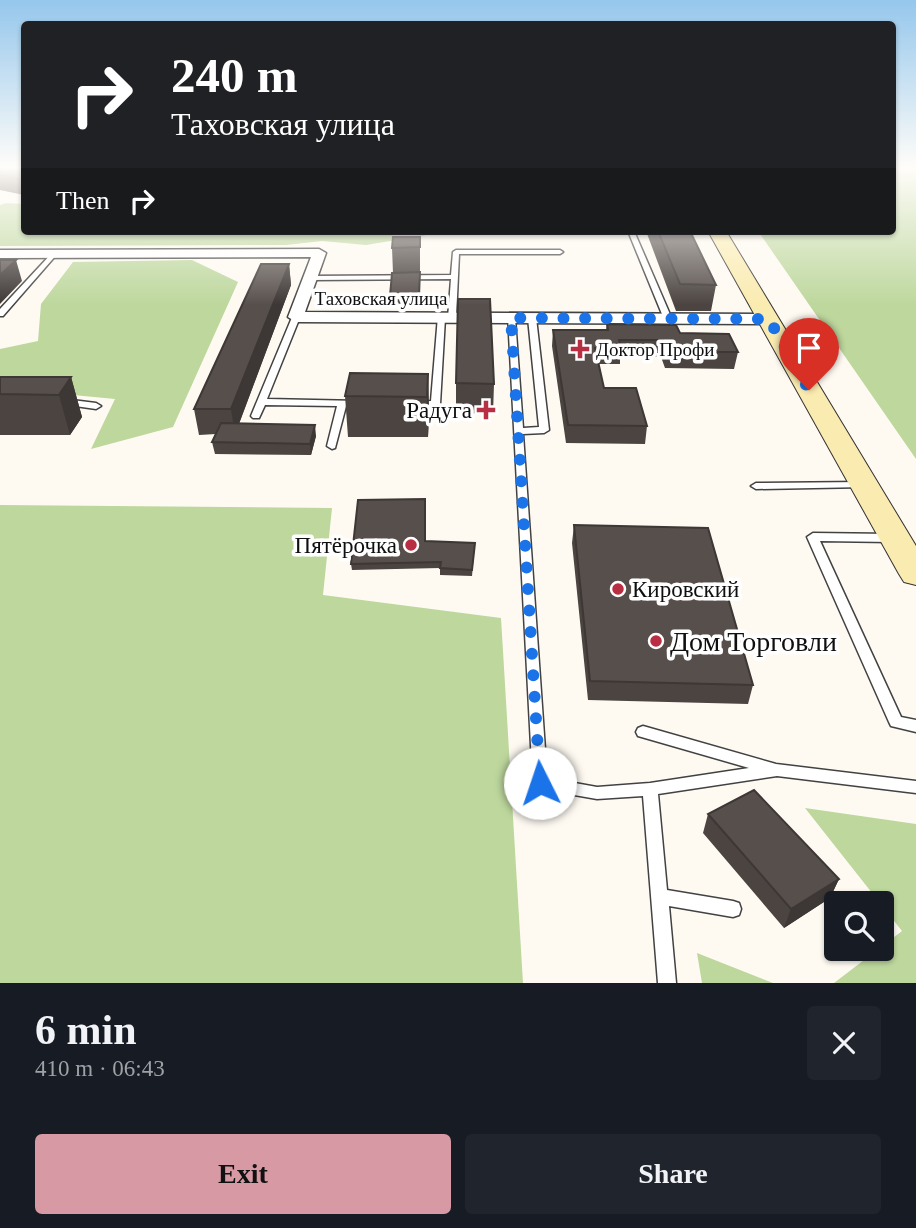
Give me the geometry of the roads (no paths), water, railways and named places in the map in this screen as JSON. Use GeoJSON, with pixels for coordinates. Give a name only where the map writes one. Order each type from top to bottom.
{"type":"FeatureCollection","features":[{"type":"Feature","properties":{"kind":"main road"},"geometry":{"type":"LineString","coordinates":[[719,235],[916,574]]}},
{"type":"Feature","properties":{"kind":"street","name":"Таховская улица"},"geometry":{"type":"LineString","coordinates":[[0,254],[319,253],[296,317],[769,319]]}},
{"type":"Feature","properties":{"kind":"lane"},"geometry":{"type":"LineString","coordinates":[[633,235],[668,318]]}},
{"type":"Feature","properties":{"kind":"lane"},"geometry":{"type":"LineString","coordinates":[[409,403],[435,404],[456,252],[560,252]]}},
{"type":"Feature","properties":{"kind":"lane"},"geometry":{"type":"LineString","coordinates":[[0,314],[55,253]]}},
{"type":"Feature","properties":{"kind":"lane"},"geometry":{"type":"LineString","coordinates":[[310,278],[454,277]]}},
{"type":"Feature","properties":{"kind":"lane"},"geometry":{"type":"LineString","coordinates":[[257,416],[296,317]]}},
{"type":"Feature","properties":{"kind":"lane"},"geometry":{"type":"LineString","coordinates":[[511,318],[540,783],[597,793],[650,789],[777,770]]}},
{"type":"Feature","properties":{"kind":"lane"},"geometry":{"type":"LineString","coordinates":[[517,431],[544,430],[532,318]]}},
{"type":"Feature","properties":{"kind":"lane"},"geometry":{"type":"LineString","coordinates":[[55,401],[96,407]]}},
{"type":"Feature","properties":{"kind":"lane"},"geometry":{"type":"LineString","coordinates":[[262,402],[369,403]]}},
{"type":"Feature","properties":{"kind":"lane"},"geometry":{"type":"LineString","coordinates":[[332,446],[342,402]]}},
{"type":"Feature","properties":{"kind":"lane"},"geometry":{"type":"LineString","coordinates":[[756,486],[862,485]]}},
{"type":"Feature","properties":{"kind":"lane"},"geometry":{"type":"LineString","coordinates":[[895,538],[813,537],[897,722],[916,726]]}},
{"type":"Feature","properties":{"kind":"lane"},"geometry":{"type":"LineString","coordinates":[[643,732],[777,770],[916,787]]}},
{"type":"Feature","properties":{"kind":"lane"},"geometry":{"type":"LineString","coordinates":[[650,789],[667,983]]}},
{"type":"Feature","properties":{"kind":"lane"},"geometry":{"type":"LineString","coordinates":[[659,895],[733,908]]}},
{"type":"Feature","properties":{"kind":"place","name":"Доктор Профи"},"geometry":{"type":"Point","coordinates":[580,349]}},
{"type":"Feature","properties":{"kind":"place","name":"Радуга"},"geometry":{"type":"Point","coordinates":[486,410]}},
{"type":"Feature","properties":{"kind":"place","name":"Пятёрочка"},"geometry":{"type":"Point","coordinates":[411,545]}},
{"type":"Feature","properties":{"kind":"place","name":"Кировский"},"geometry":{"type":"Point","coordinates":[618,589]}},
{"type":"Feature","properties":{"kind":"place","name":"Дом Торговли"},"geometry":{"type":"Point","coordinates":[656,641]}}]}
